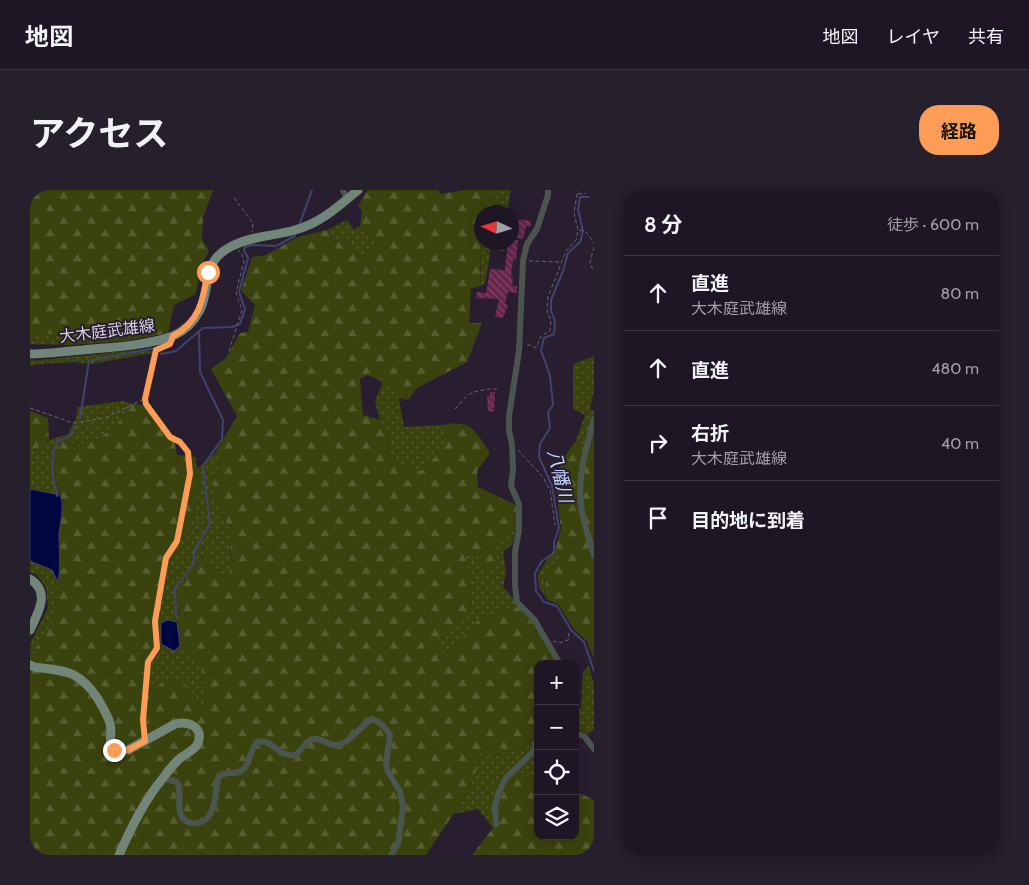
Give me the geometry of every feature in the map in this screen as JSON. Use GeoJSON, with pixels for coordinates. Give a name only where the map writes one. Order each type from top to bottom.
{"type":"FeatureCollection","features":[{"type":"Feature","properties":{"kind":"main road","name":"大木庭武雄線"},"geometry":{"type":"LineString","coordinates":[[30,354],[111,347],[158,340],[182,331],[193,321],[200,309],[208,272],[222,253],[233,245],[312,224],[330,214],[358,190]]}},
{"type":"Feature","properties":{"kind":"main road"},"geometry":{"type":"LineString","coordinates":[[30,579],[35,582],[42,598],[41,607],[30,630]]}},
{"type":"Feature","properties":{"kind":"main road"},"geometry":{"type":"LineString","coordinates":[[30,665],[68,672],[81,678],[90,686],[105,711],[110,724],[110,742],[114,750],[128,750],[175,724],[191,724],[196,727],[199,734],[195,748],[178,760],[162,778],[142,808],[119,855]]}},
{"type":"Feature","properties":{"kind":"street"},"geometry":{"type":"LineString","coordinates":[[343,190],[347,200]]}},
{"type":"Feature","properties":{"kind":"street"},"geometry":{"type":"LineString","coordinates":[[548,190],[548,196],[537,229],[528,244],[523,261],[519,351],[509,416],[509,431],[512,444],[513,470],[511,486],[519,504],[519,530],[515,552],[517,602],[534,619],[558,660]]}},
{"type":"Feature","properties":{"kind":"street"},"geometry":{"type":"LineString","coordinates":[[594,419],[584,456],[580,484],[582,510],[594,555]]}},
{"type":"Feature","properties":{"kind":"street"},"geometry":{"type":"LineString","coordinates":[[162,778],[177,782],[180,788],[180,814],[183,819],[191,823],[201,822],[208,817],[214,805],[219,776],[226,772],[238,772],[244,769],[253,746],[258,742],[265,741],[290,756],[300,752],[308,741],[315,738],[337,744],[344,742],[364,723],[372,719],[378,721],[390,735],[386,763],[388,772],[402,798],[403,807],[400,838],[391,855]]}},
{"type":"Feature","properties":{"kind":"street"},"geometry":{"type":"LineString","coordinates":[[579,734],[584,736],[594,749]]}},
{"type":"Feature","properties":{"kind":"street"},"geometry":{"type":"LineString","coordinates":[[496,824],[495,807],[498,794],[506,778],[532,753],[534,749]]}},
{"type":"Feature","properties":{"kind":"path"},"geometry":{"type":"LineString","coordinates":[[528,344],[536,348],[541,336],[550,331],[551,321],[547,311],[548,297],[561,262],[566,251],[576,240],[578,230],[574,213],[576,190]]}},
{"type":"Feature","properties":{"kind":"path"},"geometry":{"type":"LineString","coordinates":[[577,194],[594,193]]}},
{"type":"Feature","properties":{"kind":"path"},"geometry":{"type":"LineString","coordinates":[[234,198],[253,223],[250,240]]}},
{"type":"Feature","properties":{"kind":"path"},"geometry":{"type":"LineString","coordinates":[[578,230],[586,232],[594,243]]}},
{"type":"Feature","properties":{"kind":"path"},"geometry":{"type":"LineString","coordinates":[[229,351],[242,310],[236,293],[244,260],[242,254],[233,245]]}},
{"type":"Feature","properties":{"kind":"path"},"geometry":{"type":"LineString","coordinates":[[594,247],[590,262],[594,270]]}},
{"type":"Feature","properties":{"kind":"path"},"geometry":{"type":"LineString","coordinates":[[523,261],[561,262]]}},
{"type":"Feature","properties":{"kind":"path"},"geometry":{"type":"LineString","coordinates":[[145,741],[143,720],[148,662],[157,648],[155,621],[166,558],[177,541],[190,474],[188,452],[180,442],[170,437],[146,404],[145,399],[156,350],[163,347]]}},
{"type":"Feature","properties":{"kind":"path"},"geometry":{"type":"LineString","coordinates":[[455,409],[471,393],[489,388],[497,388]]}},
{"type":"Feature","properties":{"kind":"path"},"geometry":{"type":"LineString","coordinates":[[30,408],[73,423],[104,418],[145,399]]}},
{"type":"Feature","properties":{"kind":"path"},"geometry":{"type":"LineString","coordinates":[[512,444],[543,477],[550,490],[555,525]]}},
{"type":"Feature","properties":{"kind":"path"},"geometry":{"type":"LineString","coordinates":[[548,640],[560,643],[568,640],[569,633]]}},
{"type":"Feature","properties":{"kind":"green space"},"geometry":{"type":"Polygon","coordinates":[[[30,190],[215,190],[203,217],[202,239],[209,251],[201,266],[196,294],[174,305],[168,333],[125,341],[69,345],[56,334],[30,334],[30,190]]]}},
{"type":"Feature","properties":{"kind":"green space"},"geometry":{"type":"Polygon","coordinates":[[[368,190],[438,190],[441,194],[464,190],[492,190],[493,205],[474,205],[474,250],[481,250],[480,286],[471,289],[469,323],[482,323],[467,362],[417,388],[408,400],[399,398],[383,382],[368,375],[360,379],[363,415],[380,420],[390,439],[387,460],[421,471],[444,448],[444,425],[461,424],[467,426],[477,433],[490,453],[477,471],[478,487],[516,505],[516,529],[496,545],[497,569],[487,573],[476,552],[466,556],[472,609],[437,638],[444,657],[479,619],[520,606],[548,643],[556,660],[534,660],[534,737],[519,749],[480,758],[470,789],[426,855],[30,855],[30,655],[57,616],[60,570],[59,534],[63,502],[55,477],[54,458],[61,444],[91,443],[114,428],[133,404],[151,406],[173,435],[177,455],[196,457],[199,487],[192,522],[168,561],[159,622],[160,650],[150,665],[150,695],[164,680],[180,679],[206,708],[201,664],[181,643],[177,590],[192,572],[199,557],[209,556],[216,575],[230,574],[231,535],[213,485],[222,458],[215,453],[237,416],[211,369],[226,358],[240,333],[248,332],[255,305],[241,291],[252,257],[266,255],[298,237],[327,230],[333,240],[345,243],[360,257],[381,243],[360,226],[362,211],[358,206],[368,190]]]}},
{"type":"Feature","properties":{"kind":"green space"},"geometry":{"type":"Polygon","coordinates":[[[492,190],[511,190],[508,205],[493,205],[492,190]]]}},
{"type":"Feature","properties":{"kind":"green space"},"geometry":{"type":"Polygon","coordinates":[[[347,220],[354,230],[360,226],[382,243],[360,257],[345,243],[333,240],[327,230],[347,220]]]}},
{"type":"Feature","properties":{"kind":"green space"},"geometry":{"type":"Polygon","coordinates":[[[482,250],[491,250],[485,284],[480,286],[482,250]]]}},
{"type":"Feature","properties":{"kind":"green space"},"geometry":{"type":"Polygon","coordinates":[[[30,334],[56,334],[69,345],[30,344],[30,334]]]}},
{"type":"Feature","properties":{"kind":"green space"},"geometry":{"type":"Polygon","coordinates":[[[147,349],[153,353],[91,364],[75,362],[30,366],[30,361],[147,349]]]}},
{"type":"Feature","properties":{"kind":"green space"},"geometry":{"type":"Polygon","coordinates":[[[594,356],[594,390],[590,409],[594,411],[594,433],[590,446],[576,441],[585,415],[573,409],[573,364],[594,356]]]}},
{"type":"Feature","properties":{"kind":"green space"},"geometry":{"type":"Polygon","coordinates":[[[383,382],[399,398],[404,427],[444,425],[444,448],[421,471],[387,460],[390,439],[380,420],[375,401],[383,382]]]}},
{"type":"Feature","properties":{"kind":"green space"},"geometry":{"type":"Polygon","coordinates":[[[123,401],[133,404],[114,428],[91,443],[61,444],[54,470],[60,495],[30,489],[30,451],[49,440],[68,434],[76,418],[78,407],[123,401]]]}},
{"type":"Feature","properties":{"kind":"green space"},"geometry":{"type":"Polygon","coordinates":[[[30,411],[48,418],[49,440],[30,451],[30,411]]]}},
{"type":"Feature","properties":{"kind":"green space"},"geometry":{"type":"Polygon","coordinates":[[[594,433],[594,659],[587,641],[573,628],[559,605],[548,600],[544,594],[547,576],[560,560],[556,546],[561,529],[555,480],[562,460],[576,441],[590,445],[594,433]]]}},
{"type":"Feature","properties":{"kind":"green space"},"geometry":{"type":"Polygon","coordinates":[[[215,453],[222,458],[213,485],[231,535],[230,574],[216,575],[199,557],[192,572],[177,590],[181,643],[201,664],[206,709],[150,696],[150,665],[160,650],[159,622],[168,561],[192,522],[199,488],[197,469],[215,453]]]}},
{"type":"Feature","properties":{"kind":"green space"},"geometry":{"type":"Polygon","coordinates":[[[516,529],[512,545],[503,551],[506,572],[503,587],[520,606],[479,619],[444,657],[436,638],[472,609],[466,556],[476,552],[487,573],[496,544],[516,529]]]}},
{"type":"Feature","properties":{"kind":"green space"},"geometry":{"type":"Polygon","coordinates":[[[556,546],[560,560],[547,576],[544,594],[539,588],[538,574],[556,546]]]}},
{"type":"Feature","properties":{"kind":"green space"},"geometry":{"type":"Polygon","coordinates":[[[30,561],[52,570],[58,582],[57,616],[31,656],[30,644],[48,608],[46,587],[36,574],[30,572],[30,561]]]}},
{"type":"Feature","properties":{"kind":"green space"},"geometry":{"type":"Polygon","coordinates":[[[589,666],[594,686],[594,730],[588,734],[579,730],[583,672],[589,666]]]}},
{"type":"Feature","properties":{"kind":"green space"},"geometry":{"type":"Polygon","coordinates":[[[534,738],[534,772],[520,774],[491,807],[493,828],[478,809],[454,814],[470,789],[480,758],[519,749],[534,738]]]}},
{"type":"Feature","properties":{"kind":"green space"},"geometry":{"type":"Polygon","coordinates":[[[534,772],[534,840],[579,840],[579,793],[594,800],[594,855],[472,855],[493,828],[491,807],[495,785],[520,774],[534,772]]]}},
{"type":"Feature","properties":{"kind":"shaded area"},"geometry":{"type":"Polygon","coordinates":[[[30,489],[60,495],[62,510],[59,534],[60,564],[58,582],[52,570],[30,561],[30,489]]]}},
{"type":"Feature","properties":{"kind":"shaded area"},"geometry":{"type":"Polygon","coordinates":[[[168,620],[177,622],[180,646],[174,651],[161,644],[161,623],[168,620]]]}},
{"type":"Feature","properties":{"kind":"building"},"geometry":{"type":"Polygon","coordinates":[[[519,219],[531,221],[530,227],[526,226],[523,239],[519,238],[519,219]]]}},
{"type":"Feature","properties":{"kind":"building"},"geometry":{"type":"Polygon","coordinates":[[[507,250],[517,250],[516,260],[513,259],[511,277],[513,277],[512,286],[517,286],[517,292],[508,292],[505,304],[508,305],[503,318],[495,317],[499,299],[476,298],[477,292],[486,293],[490,269],[505,270],[507,250]]]}},
{"type":"Feature","properties":{"kind":"building"},"geometry":{"type":"Polygon","coordinates":[[[490,392],[495,392],[494,412],[488,411],[487,395],[490,396],[490,392]]]}},
{"type":"Feature","properties":{"kind":"waterway"},"geometry":{"type":"LineString","coordinates":[[300,223],[312,190]]}},
{"type":"Feature","properties":{"kind":"waterway","name":"八幡川"},"geometry":{"type":"LineString","coordinates":[[594,197],[580,197],[578,209],[583,231],[580,242],[568,253],[551,300],[551,311],[555,321],[554,334],[544,338],[541,350],[550,376],[553,405],[548,412],[550,428],[540,444],[539,457],[552,486],[559,528],[554,542],[554,553],[542,561],[535,573],[536,591],[544,602],[557,606],[571,630],[584,642],[594,671]]}},
{"type":"Feature","properties":{"kind":"waterway"},"geometry":{"type":"LineString","coordinates":[[161,354],[176,351],[203,328],[232,327],[240,324],[245,309],[239,292],[248,258],[244,250],[245,247],[252,245],[276,246],[295,236]]}},
{"type":"Feature","properties":{"kind":"waterway"},"geometry":{"type":"LineString","coordinates":[[176,616],[175,588],[194,563],[194,551],[210,524],[203,466],[222,439],[223,420],[200,372],[199,331]]}},
{"type":"Feature","properties":{"kind":"waterway"},"geometry":{"type":"LineString","coordinates":[[80,418],[89,361],[155,348]]}},
{"type":"Feature","properties":{"kind":"waterway"},"geometry":{"type":"LineString","coordinates":[[57,496],[52,468],[53,455],[57,441],[69,437],[76,426]]}},
{"type":"Feature","properties":{"kind":"route"},"geometry":{"type":"LineString","coordinates":[[114,750],[128,750],[145,741],[143,720],[148,662],[157,648],[155,621],[166,558],[177,541],[190,474],[188,452],[180,442],[170,437],[146,404],[145,399],[156,350],[170,344],[173,336],[193,321],[200,309],[208,272]]}}]}
